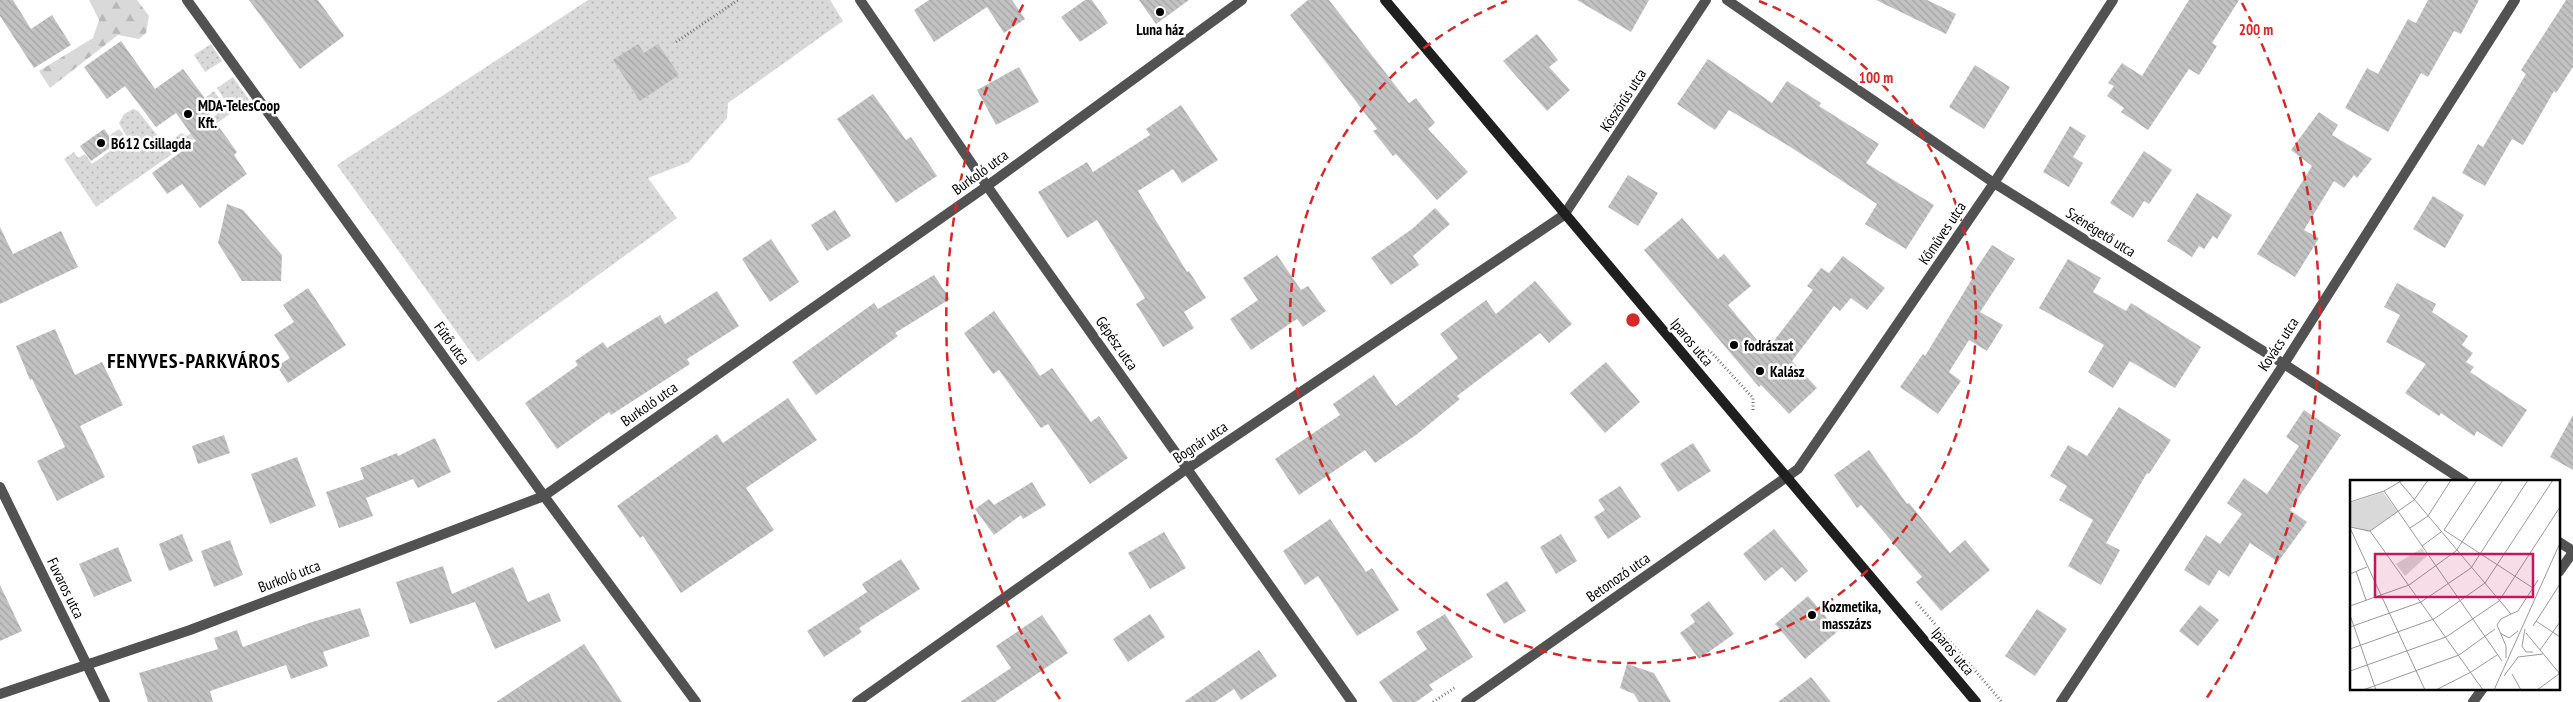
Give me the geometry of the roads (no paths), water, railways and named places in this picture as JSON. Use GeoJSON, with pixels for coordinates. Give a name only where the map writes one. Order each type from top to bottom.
{"type":"FeatureCollection","features":[{"type":"Feature","properties":{"kind":"street","name":"Fűtő utca"},"geometry":{"type":"LineString","coordinates":[[187,0],[544,496],[696,702]]}},
{"type":"Feature","properties":{"kind":"street","name":"Gépész utca"},"geometry":{"type":"LineString","coordinates":[[860,0],[987,186],[1352,702]]}},
{"type":"Feature","properties":{"kind":"street","name":"Burkoló utca"},"geometry":{"type":"LineString","coordinates":[[0,694],[190,630],[544,496],[987,186],[1242,0]]}},
{"type":"Feature","properties":{"kind":"street","name":"Iparos utca"},"geometry":{"type":"LineString","coordinates":[[1385,0],[1564,215],[1976,702]]}},
{"type":"Feature","properties":{"kind":"street","name":"Köszörűs utca"},"geometry":{"type":"LineString","coordinates":[[1564,215],[1706,0]]}},
{"type":"Feature","properties":{"kind":"street","name":"Szénégető utca"},"geometry":{"type":"LineString","coordinates":[[1727,0],[1994,183],[2284,364],[2462,480]]}},
{"type":"Feature","properties":{"kind":"street","name":"Kőműves utca"},"geometry":{"type":"LineString","coordinates":[[1787,477],[1806,460],[1994,183],[2113,0]]}},
{"type":"Feature","properties":{"kind":"street","name":"Kovács utca"},"geometry":{"type":"LineString","coordinates":[[2061,702],[2284,364],[2515,0]]}},
{"type":"Feature","properties":{"kind":"street","name":"Bognár utca"},"geometry":{"type":"LineString","coordinates":[[857,702],[1188,468],[1564,215]]}},
{"type":"Feature","properties":{"kind":"street","name":"Betonozó utca"},"geometry":{"type":"LineString","coordinates":[[1466,702],[1787,477]]}},
{"type":"Feature","properties":{"kind":"street","name":"Fuvaros utca"},"geometry":{"type":"LineString","coordinates":[[0,487],[105,702]]}},
{"type":"Feature","properties":{"kind":"street"},"geometry":{"type":"LineString","coordinates":[[2560,543],[2573,551],[2560,570]]}},
{"type":"Feature","properties":{"kind":"street"},"geometry":{"type":"LineString","coordinates":[[2474,702],[2481,690]]}},
{"type":"Feature","properties":{"kind":"place","name":"Luna ház"},"geometry":{"type":"Point","coordinates":[1160,12]}},
{"type":"Feature","properties":{"kind":"place","name":"MDA-TelesCoop Kft."},"geometry":{"type":"Point","coordinates":[188,114]}},
{"type":"Feature","properties":{"kind":"place","name":"B612 Csillagda"},"geometry":{"type":"Point","coordinates":[101,143]}},
{"type":"Feature","properties":{"kind":"place","name":"fodrászat"},"geometry":{"type":"Point","coordinates":[1734,345]}},
{"type":"Feature","properties":{"kind":"place","name":"Kalász"},"geometry":{"type":"Point","coordinates":[1760,371]}},
{"type":"Feature","properties":{"kind":"place","name":"Kozmetika, masszázs"},"geometry":{"type":"Point","coordinates":[1812,615]}},
{"type":"Feature","properties":{"kind":"district","name":"FENYVES-PARKVÁROS"},"geometry":{"type":"Point","coordinates":[194,361]}}]}
